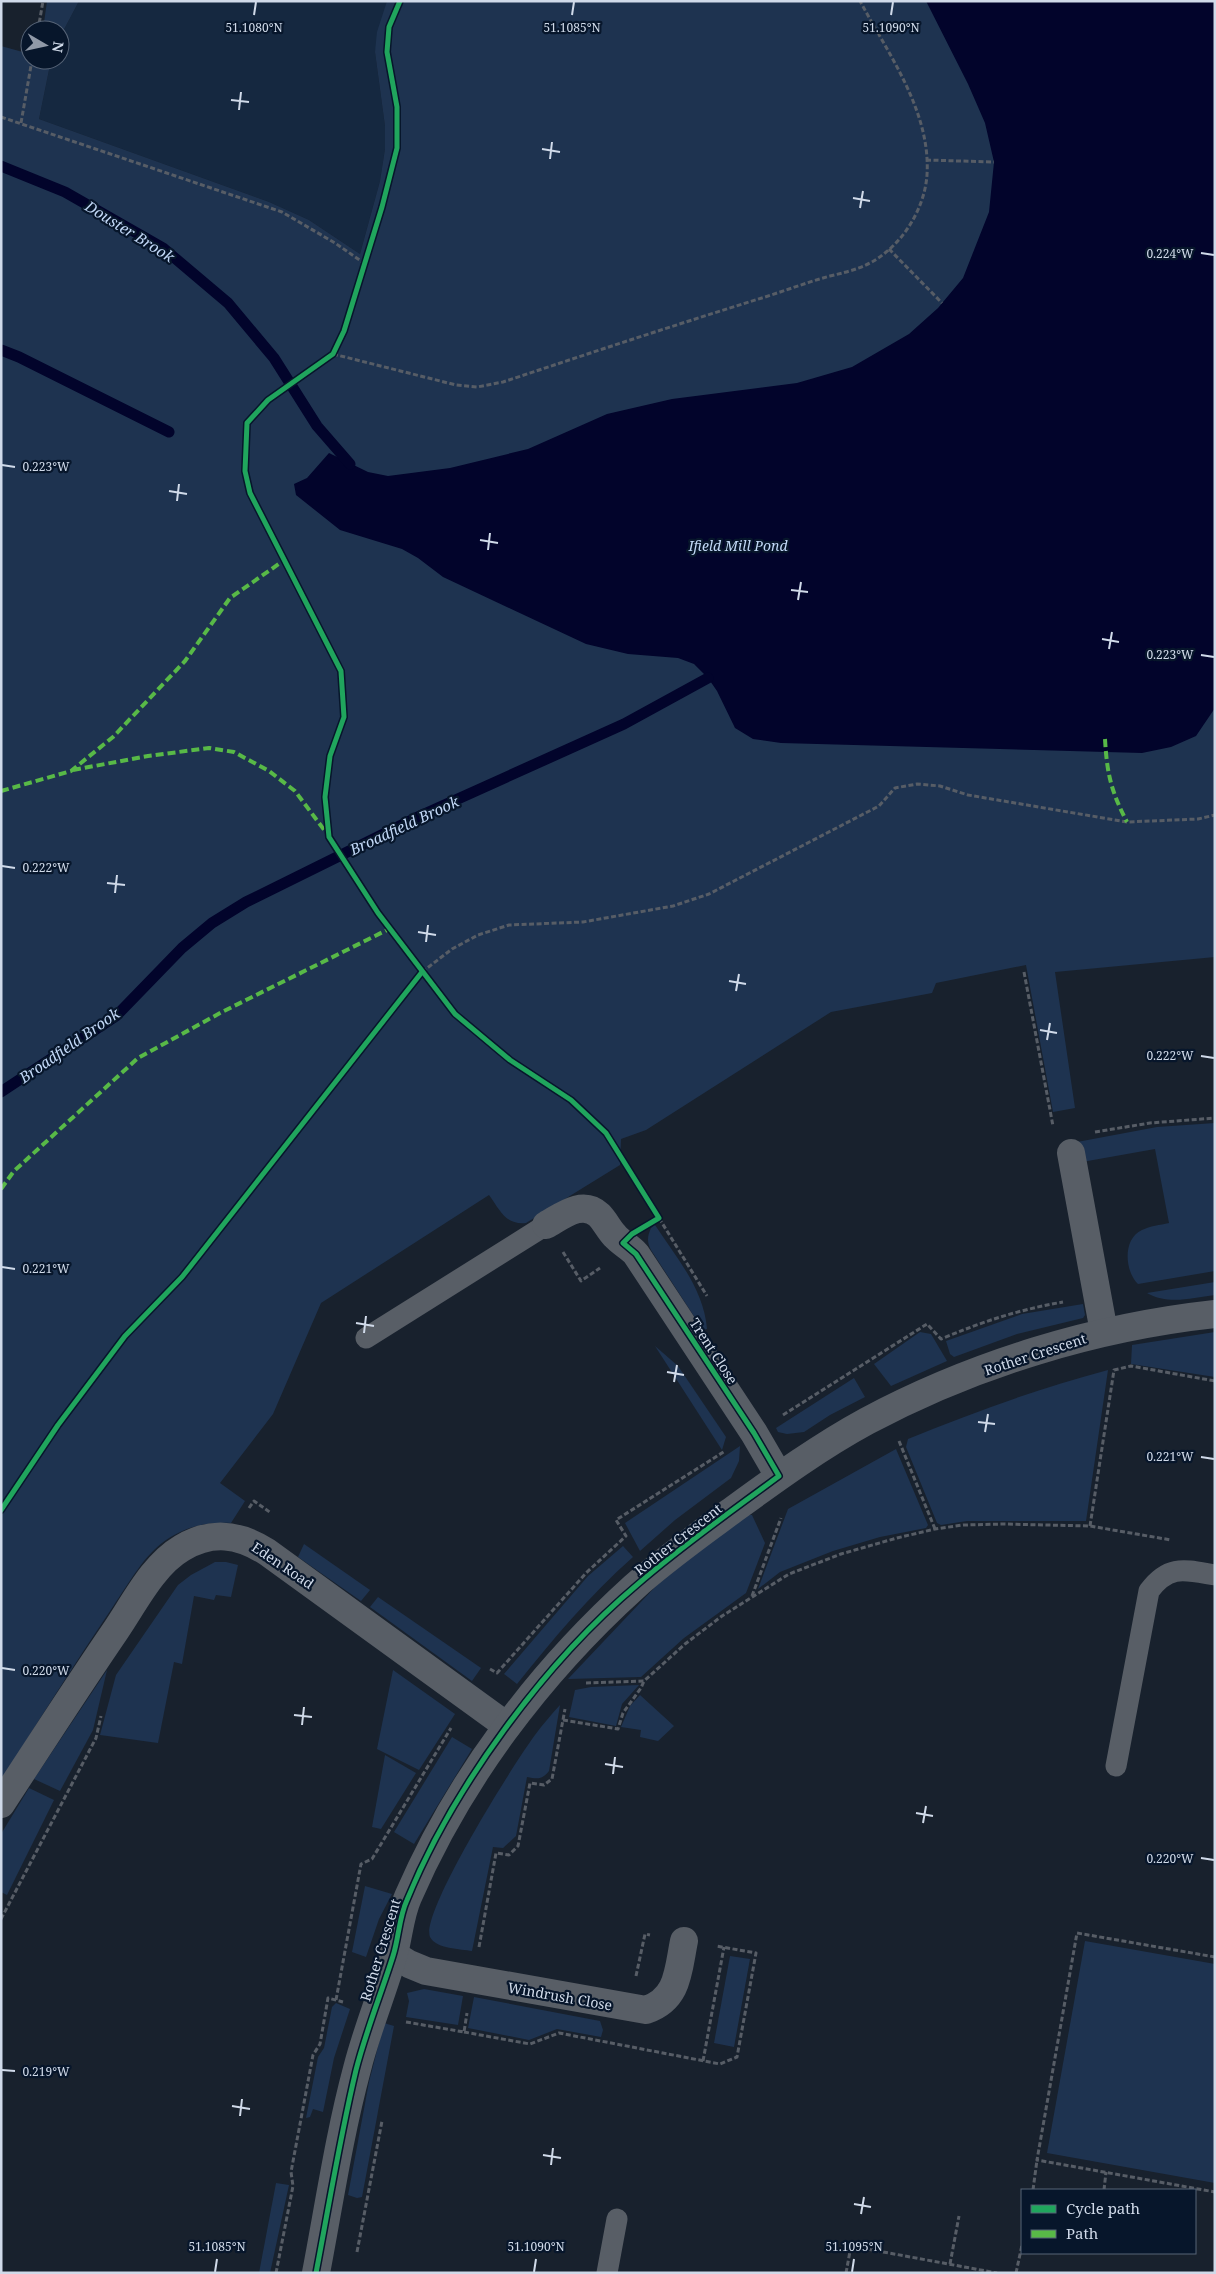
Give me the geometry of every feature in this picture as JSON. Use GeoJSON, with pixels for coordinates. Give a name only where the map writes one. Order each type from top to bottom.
{"type":"FeatureCollection","features":[{"type":"Feature","properties":{"kind":"street","name":"Rother Crescent"},"geometry":{"type":"LineString","coordinates":[[1069,1145],[1104,1332]]}},
{"type":"Feature","properties":{"kind":"street","name":"Trent Close"},"geometry":{"type":"LineString","coordinates":[[546,1225],[574,1210],[583,1208],[592,1210],[599,1215],[616,1238],[636,1254],[754,1433],[779,1476]]}},
{"type":"Feature","properties":{"kind":"street","name":"Rother Crescent"},"geometry":{"type":"LineString","coordinates":[[316,2273],[345,2120],[357,2069],[393,1954],[405,1902],[454,1806],[506,1726],[547,1676],[589,1630],[636,1585],[690,1542],[779,1476],[866,1422],[910,1400],[1014,1359],[1104,1332],[1180,1318],[1215,1314]]}},
{"type":"Feature","properties":{"kind":"street","name":"Eden Road"},"geometry":{"type":"LineString","coordinates":[[1,1804],[86,1673],[159,1568],[170,1556],[196,1541],[215,1535],[232,1536],[252,1542],[506,1726]]}},
{"type":"Feature","properties":{"kind":"street","name":"Windrush Close"},"geometry":{"type":"LineString","coordinates":[[393,1954],[409,1964],[426,1971],[646,2010],[659,2006],[669,1995],[676,1983],[684,1941]]}},
{"type":"Feature","properties":{"kind":"lane"},"geometry":{"type":"LineString","coordinates":[[366,1338],[546,1225]]}},
{"type":"Feature","properties":{"kind":"lane"},"geometry":{"type":"LineString","coordinates":[[1116,1766],[1149,1591],[1160,1578],[1168,1573],[1186,1570],[1215,1575]]}},
{"type":"Feature","properties":{"kind":"lane"},"geometry":{"type":"LineString","coordinates":[[607,2273],[616,2219]]}},
{"type":"Feature","properties":{"kind":"path"},"geometry":{"type":"LineString","coordinates":[[40,20],[43,1]]}},
{"type":"Feature","properties":{"kind":"path"},"geometry":{"type":"LineString","coordinates":[[333,354],[456,385],[477,387],[503,382],[830,276],[862,269],[889,249],[904,232],[920,208],[927,176],[925,135],[911,97],[860,1]]}},
{"type":"Feature","properties":{"kind":"path"},"geometry":{"type":"LineString","coordinates":[[21,123],[30,70]]}},
{"type":"Feature","properties":{"kind":"path"},"geometry":{"type":"LineString","coordinates":[[1,116],[282,212],[335,242],[364,263]]}},
{"type":"Feature","properties":{"kind":"path"},"geometry":{"type":"LineString","coordinates":[[926,160],[994,162]]}},
{"type":"Feature","properties":{"kind":"path"},"geometry":{"type":"LineString","coordinates":[[889,249],[942,303]]}},
{"type":"Feature","properties":{"kind":"path"},"geometry":{"type":"LineString","coordinates":[[362,271],[367,254]]}},
{"type":"Feature","properties":{"kind":"path"},"geometry":{"type":"LineString","coordinates":[[326,359],[333,354],[336,346]]}},
{"type":"Feature","properties":{"kind":"path"},"geometry":{"type":"LineString","coordinates":[[416,980],[422,972],[452,949],[478,935],[509,924],[583,922],[673,906],[709,894],[879,806],[895,788],[917,784],[940,786],[968,794],[1127,822],[1198,818],[1215,815]]}},
{"type":"Feature","properties":{"kind":"path"},"geometry":{"type":"LineString","coordinates":[[417,965],[428,979]]}},
{"type":"Feature","properties":{"kind":"path"},"geometry":{"type":"LineString","coordinates":[[1024,972],[1055,1139],[1069,1145],[1150,1123],[1215,1118]]}},
{"type":"Feature","properties":{"kind":"path"},"geometry":{"type":"LineString","coordinates":[[623,1244],[632,1234],[659,1218],[654,1210]]}},
{"type":"Feature","properties":{"kind":"path"},"geometry":{"type":"LineString","coordinates":[[1090,1526],[1114,1370],[1131,1366],[1215,1381]]}},
{"type":"Feature","properties":{"kind":"path"},"geometry":{"type":"LineString","coordinates":[[890,1445],[899,1440],[935,1529]]}},
{"type":"Feature","properties":{"kind":"path"},"geometry":{"type":"LineString","coordinates":[[232,1536],[254,1501],[278,1518]]}},
{"type":"Feature","properties":{"kind":"path"},"geometry":{"type":"LineString","coordinates":[[752,1596],[784,1511]]}},
{"type":"Feature","properties":{"kind":"path"},"geometry":{"type":"LineString","coordinates":[[563,1720],[618,1729],[623,1713],[644,1681],[685,1644],[752,1596],[789,1574],[841,1554],[935,1529],[963,1525],[1090,1526],[1191,1543],[1186,1570]]}},
{"type":"Feature","properties":{"kind":"path"},"geometry":{"type":"LineString","coordinates":[[547,1676],[570,1684],[644,1681]]}},
{"type":"Feature","properties":{"kind":"path"},"geometry":{"type":"LineString","coordinates":[[1,1919],[96,1738],[103,1710]]}},
{"type":"Feature","properties":{"kind":"path"},"geometry":{"type":"LineString","coordinates":[[1033,2189],[1077,1933],[1215,1957]]}},
{"type":"Feature","properties":{"kind":"path"},"geometry":{"type":"LineString","coordinates":[[704,2061],[724,1948]]}},
{"type":"Feature","properties":{"kind":"path"},"geometry":{"type":"LineString","coordinates":[[357,2253],[382,2118]]}},
{"type":"Feature","properties":{"kind":"path"},"geometry":{"type":"LineString","coordinates":[[1037,2160],[1215,2192]]}},
{"type":"Feature","properties":{"kind":"path"},"geometry":{"type":"LineString","coordinates":[[1104,2189],[1106,2172]]}},
{"type":"Feature","properties":{"kind":"path"},"geometry":{"type":"LineString","coordinates":[[950,2264],[959,2216]]}},
{"type":"Feature","properties":{"kind":"path"},"geometry":{"type":"LineString","coordinates":[[846,2273],[851,2246],[997,2273]]}},
{"type":"Feature","properties":{"kind":"path"},"geometry":{"type":"LineString","coordinates":[[1016,2273],[1021,2250]]}},
{"type":"Feature","properties":{"kind":"shaded area"},"geometry":{"type":"Polygon","coordinates":[[[79,1],[387,1],[375,52],[385,126],[385,149],[380,181],[360,254],[309,220],[269,202],[39,119],[49,70],[70,70],[69,20],[79,1]]]}},
{"type":"Feature","properties":{"kind":"shaded area"},"geometry":{"type":"Polygon","coordinates":[[[926,1],[1215,1],[1215,708],[1196,736],[1171,747],[1142,753],[781,743],[753,739],[735,728],[717,691],[708,678],[694,664],[678,658],[628,654],[586,644],[443,577],[418,558],[402,549],[340,530],[296,495],[294,484],[307,478],[329,453],[368,472],[388,476],[450,468],[528,449],[607,414],[672,399],[797,383],[852,367],[909,334],[938,308],[963,278],[989,212],[994,162],[985,123],[968,84],[926,1]]]}},
{"type":"Feature","properties":{"kind":"green space"},"geometry":{"type":"Polygon","coordinates":[[[47,1],[79,1],[69,20],[44,20],[47,1]]]}},
{"type":"Feature","properties":{"kind":"green space","name":"Ifield Mill Pond"},"geometry":{"type":"Polygon","coordinates":[[[387,1],[1215,1],[1215,957],[1055,972],[1075,1108],[1053,1112],[1026,965],[936,983],[932,993],[831,1012],[646,1130],[621,1139],[620,1165],[526,1223],[513,1222],[508,1219],[489,1195],[321,1303],[273,1414],[220,1483],[245,1501],[231,1523],[205,1524],[189,1528],[166,1540],[151,1553],[131,1579],[1,1781],[1,46],[20,51],[20,70],[49,70],[39,119],[269,202],[309,220],[360,254],[380,181],[385,149],[385,126],[375,52],[377,32],[387,1]]]}},
{"type":"Feature","properties":{"kind":"green space"},"geometry":{"type":"Polygon","coordinates":[[[1215,1123],[1215,1271],[1138,1284],[1130,1272],[1128,1264],[1131,1241],[1142,1230],[1169,1223],[1155,1149],[1082,1162],[1077,1142],[1157,1127],[1215,1123]]]}},
{"type":"Feature","properties":{"kind":"green space"},"geometry":{"type":"Polygon","coordinates":[[[655,1225],[695,1287],[705,1314],[707,1329],[703,1330],[651,1250],[648,1237],[651,1228],[655,1225]]]}},
{"type":"Feature","properties":{"kind":"green space"},"geometry":{"type":"Polygon","coordinates":[[[1215,1282],[1215,1295],[1171,1300],[1155,1297],[1147,1293],[1215,1282]]]}},
{"type":"Feature","properties":{"kind":"green space"},"geometry":{"type":"Polygon","coordinates":[[[1083,1304],[1085,1315],[1083,1318],[1017,1334],[954,1357],[950,1354],[946,1341],[1022,1314],[1083,1304]]]}},
{"type":"Feature","properties":{"kind":"green space"},"geometry":{"type":"Polygon","coordinates":[[[920,1332],[931,1334],[947,1361],[891,1386],[874,1364],[920,1332]]]}},
{"type":"Feature","properties":{"kind":"green space"},"geometry":{"type":"Polygon","coordinates":[[[1215,1332],[1215,1377],[1131,1364],[1132,1345],[1215,1332]]]}},
{"type":"Feature","properties":{"kind":"green space"},"geometry":{"type":"Polygon","coordinates":[[[655,1346],[678,1366],[726,1437],[722,1450],[655,1346]]]}},
{"type":"Feature","properties":{"kind":"green space"},"geometry":{"type":"Polygon","coordinates":[[[1108,1370],[1086,1521],[967,1521],[941,1525],[937,1523],[906,1447],[908,1439],[1007,1401],[1108,1370]]]}},
{"type":"Feature","properties":{"kind":"green space"},"geometry":{"type":"Polygon","coordinates":[[[854,1378],[865,1397],[830,1415],[804,1432],[787,1434],[778,1432],[776,1428],[854,1378]]]}},
{"type":"Feature","properties":{"kind":"green space"},"geometry":{"type":"Polygon","coordinates":[[[740,1446],[739,1461],[731,1478],[675,1520],[640,1551],[625,1523],[740,1446]]]}},
{"type":"Feature","properties":{"kind":"green space"},"geometry":{"type":"Polygon","coordinates":[[[896,1449],[928,1525],[926,1528],[880,1537],[833,1551],[780,1572],[758,1589],[788,1509],[896,1449]]]}},
{"type":"Feature","properties":{"kind":"green space"},"geometry":{"type":"Polygon","coordinates":[[[743,1515],[752,1515],[765,1543],[746,1593],[684,1638],[641,1677],[568,1679],[657,1585],[743,1515]]]}},
{"type":"Feature","properties":{"kind":"green space"},"geometry":{"type":"Polygon","coordinates":[[[304,1544],[370,1590],[361,1601],[298,1557],[304,1544]]]}},
{"type":"Feature","properties":{"kind":"green space"},"geometry":{"type":"Polygon","coordinates":[[[623,1546],[633,1557],[572,1618],[517,1684],[504,1674],[588,1576],[623,1546]]]}},
{"type":"Feature","properties":{"kind":"green space"},"geometry":{"type":"Polygon","coordinates":[[[215,1562],[238,1565],[231,1597],[216,1595],[214,1600],[194,1596],[182,1664],[174,1662],[158,1743],[100,1735],[116,1675],[178,1585],[191,1575],[215,1562]]]}},
{"type":"Feature","properties":{"kind":"green space"},"geometry":{"type":"Polygon","coordinates":[[[378,1597],[481,1668],[472,1681],[370,1607],[378,1597]]]}},
{"type":"Feature","properties":{"kind":"green space"},"geometry":{"type":"Polygon","coordinates":[[[107,1670],[93,1730],[60,1791],[34,1779],[107,1670]]]}},
{"type":"Feature","properties":{"kind":"green space"},"geometry":{"type":"Polygon","coordinates":[[[393,1670],[455,1714],[419,1770],[377,1749],[393,1670]]]}},
{"type":"Feature","properties":{"kind":"green space"},"geometry":{"type":"Polygon","coordinates":[[[639,1685],[622,1704],[616,1726],[569,1717],[575,1690],[591,1687],[639,1685]]]}},
{"type":"Feature","properties":{"kind":"green space"},"geometry":{"type":"Polygon","coordinates":[[[640,1695],[674,1726],[658,1741],[640,1737],[641,1730],[621,1727],[630,1706],[640,1695]]]}},
{"type":"Feature","properties":{"kind":"green space"},"geometry":{"type":"Polygon","coordinates":[[[560,1705],[549,1771],[539,1778],[527,1777],[516,1836],[503,1848],[493,1847],[472,1951],[449,1948],[438,1944],[430,1937],[431,1922],[454,1869],[509,1774],[535,1735],[560,1705]]]}},
{"type":"Feature","properties":{"kind":"green space"},"geometry":{"type":"Polygon","coordinates":[[[452,1737],[472,1749],[414,1844],[394,1832],[452,1737]]]}},
{"type":"Feature","properties":{"kind":"green space"},"geometry":{"type":"Polygon","coordinates":[[[385,1755],[416,1773],[381,1829],[372,1827],[385,1755]]]}},
{"type":"Feature","properties":{"kind":"green space"},"geometry":{"type":"Polygon","coordinates":[[[29,1788],[54,1800],[7,1895],[1,1892],[1,1834],[29,1788]]]}},
{"type":"Feature","properties":{"kind":"green space"},"geometry":{"type":"Polygon","coordinates":[[[365,1886],[392,1894],[379,1919],[366,1957],[352,1952],[365,1886]]]}},
{"type":"Feature","properties":{"kind":"green space"},"geometry":{"type":"Polygon","coordinates":[[[1085,1941],[1215,1964],[1215,2183],[1047,2153],[1085,1941]]]}},
{"type":"Feature","properties":{"kind":"green space"},"geometry":{"type":"Polygon","coordinates":[[[730,1956],[750,1959],[734,2047],[714,2043],[730,1956]]]}},
{"type":"Feature","properties":{"kind":"green space"},"geometry":{"type":"Polygon","coordinates":[[[424,1989],[463,1996],[458,2025],[406,2017],[409,2001],[407,1993],[424,1989]]]}},
{"type":"Feature","properties":{"kind":"green space"},"geometry":{"type":"Polygon","coordinates":[[[474,1997],[600,2021],[603,2030],[601,2037],[557,2029],[529,2040],[468,2028],[474,1997]]]}},
{"type":"Feature","properties":{"kind":"green space"},"geometry":{"type":"Polygon","coordinates":[[[336,2003],[350,2009],[334,2058],[323,2112],[313,2109],[310,2117],[306,2118],[318,2057],[324,2048],[332,2007],[336,2003]]]}},
{"type":"Feature","properties":{"kind":"green space"},"geometry":{"type":"Polygon","coordinates":[[[384,2023],[394,2026],[362,2197],[357,2198],[348,2195],[369,2082],[384,2023]]]}},
{"type":"Feature","properties":{"kind":"green space"},"geometry":{"type":"Polygon","coordinates":[[[276,2183],[289,2185],[270,2273],[259,2273],[276,2183]]]}},
{"type":"Feature","properties":{"kind":"waterway","name":"Douster Brook"},"geometry":{"type":"LineString","coordinates":[[1,166],[65,192],[163,248],[228,303],[274,358],[317,426],[350,464]]}},
{"type":"Feature","properties":{"kind":"waterway"},"geometry":{"type":"LineString","coordinates":[[1,350],[19,357],[169,432]]}},
{"type":"Feature","properties":{"kind":"waterway","name":"Broadfield Brook"},"geometry":{"type":"LineString","coordinates":[[1,1092],[116,1016],[182,948],[212,923],[246,902],[420,816],[624,724],[708,678]]}},
{"type":"Feature","properties":{"kind":"marked path"},"geometry":{"type":"LineString","coordinates":[[1,791],[71,771],[113,737],[185,661],[230,598],[283,561]]}},
{"type":"Feature","properties":{"kind":"marked path"},"geometry":{"type":"LineString","coordinates":[[1105,739],[1111,782],[1127,822]]}},
{"type":"Feature","properties":{"kind":"marked path"},"geometry":{"type":"LineString","coordinates":[[73,770],[148,756],[209,748],[234,752],[269,771],[295,791],[328,835]]}},
{"type":"Feature","properties":{"kind":"marked path"},"geometry":{"type":"LineString","coordinates":[[1,1189],[14,1171],[138,1058],[222,1012],[389,929]]}},
{"type":"Feature","properties":{"kind":"cycle path"},"geometry":{"type":"LineString","coordinates":[[316,2273],[345,2120],[360,2055],[393,1956],[404,1907],[426,1857],[449,1814],[476,1771],[536,1688],[603,1615],[672,1556],[779,1476],[754,1433],[636,1254],[623,1243],[632,1234],[659,1218],[606,1133],[571,1100],[510,1060],[455,1014],[378,913],[329,837],[325,797],[330,756],[344,717],[341,671],[250,493],[245,471],[247,423],[268,400],[333,354],[344,331],[382,207],[397,148],[397,107],[387,52],[389,27],[400,1]]}},
{"type":"Feature","properties":{"kind":"cycle path"},"geometry":{"type":"LineString","coordinates":[[1,1510],[58,1425],[125,1336],[182,1277],[422,972]]}}]}
